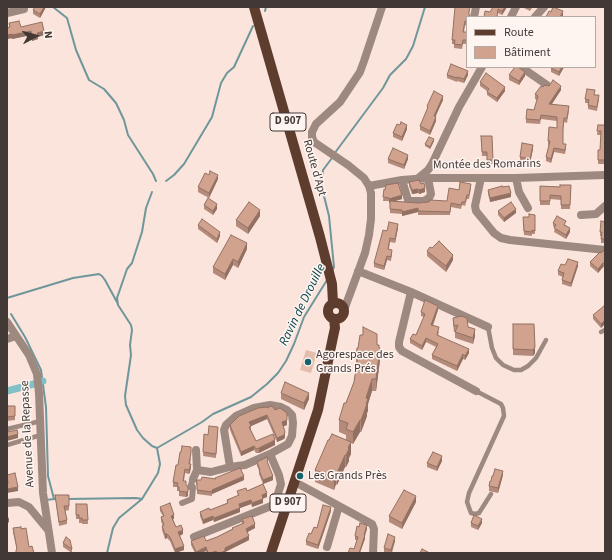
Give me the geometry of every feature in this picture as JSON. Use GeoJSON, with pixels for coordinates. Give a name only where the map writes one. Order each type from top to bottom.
{"type":"FeatureCollection","features":[{"type":"Feature","properties":{"kind":"main road","name":"Route d'Apt"},"geometry":{"type":"LineString","coordinates":[[254,7],[308,192],[339,310]]}},
{"type":"Feature","properties":{"kind":"main road","name":"D 907"},"geometry":{"type":"LineString","coordinates":[[271,553],[314,426],[324,390],[339,310]]}},
{"type":"Feature","properties":{"kind":"street"},"geometry":{"type":"LineString","coordinates":[[339,310],[358,271],[365,252],[371,219],[372,198],[369,186],[364,178],[348,165],[319,146],[312,139],[312,132],[316,124],[336,107],[360,72],[382,7]]}},
{"type":"Feature","properties":{"kind":"street"},"geometry":{"type":"LineString","coordinates":[[512,16],[516,7]]}},
{"type":"Feature","properties":{"kind":"street"},"geometry":{"type":"LineString","coordinates":[[536,16],[544,7]]}},
{"type":"Feature","properties":{"kind":"street"},"geometry":{"type":"LineString","coordinates":[[7,13],[24,9]]}},
{"type":"Feature","properties":{"kind":"street"},"geometry":{"type":"LineString","coordinates":[[417,179],[428,170],[432,164],[459,107],[481,68]]}},
{"type":"Feature","properties":{"kind":"street"},"geometry":{"type":"LineString","coordinates":[[522,68],[547,85]]}},
{"type":"Feature","properties":{"kind":"street","name":"Montée des Romarins"},"geometry":{"type":"LineString","coordinates":[[369,186],[402,180],[428,178],[516,178],[605,175]]}},
{"type":"Feature","properties":{"kind":"street"},"geometry":{"type":"LineString","coordinates":[[402,180],[408,200],[417,201],[426,200],[431,195],[428,178]]}},
{"type":"Feature","properties":{"kind":"street"},"geometry":{"type":"LineString","coordinates":[[481,178],[476,211],[494,233],[501,238],[605,250]]}},
{"type":"Feature","properties":{"kind":"street"},"geometry":{"type":"LineString","coordinates":[[516,178],[519,192],[528,208]]}},
{"type":"Feature","properties":{"kind":"street"},"geometry":{"type":"LineString","coordinates":[[581,215],[596,214],[605,206]]}},
{"type":"Feature","properties":{"kind":"street"},"geometry":{"type":"LineString","coordinates":[[358,271],[411,292],[488,327]]}},
{"type":"Feature","properties":{"kind":"street"},"geometry":{"type":"LineString","coordinates":[[411,292],[399,342],[400,348],[476,391]]}},
{"type":"Feature","properties":{"kind":"street","name":"Avenue de la Repasse"},"geometry":{"type":"LineString","coordinates":[[7,322],[26,349],[36,369],[41,421],[43,493],[52,553]]}},
{"type":"Feature","properties":{"kind":"street"},"geometry":{"type":"LineString","coordinates":[[7,339],[16,336]]}},
{"type":"Feature","properties":{"kind":"street"},"geometry":{"type":"LineString","coordinates":[[197,470],[215,472],[230,467],[246,465],[288,444],[292,436],[293,423],[292,416],[287,410],[270,404],[254,408],[236,416],[226,424],[224,430],[230,467]]}},
{"type":"Feature","properties":{"kind":"street"},"geometry":{"type":"LineString","coordinates":[[182,503],[192,500],[193,488],[190,487],[197,470],[196,450]]}},
{"type":"Feature","properties":{"kind":"street"},"geometry":{"type":"LineString","coordinates":[[194,537],[268,508],[275,503],[281,484],[279,475],[270,454]]}},
{"type":"Feature","properties":{"kind":"street"},"geometry":{"type":"LineString","coordinates":[[281,484],[294,486],[339,506],[373,525],[373,553]]}},
{"type":"Feature","properties":{"kind":"street"},"geometry":{"type":"LineString","coordinates":[[7,503],[19,502],[29,506],[48,530]]}},
{"type":"Feature","properties":{"kind":"street"},"geometry":{"type":"LineString","coordinates":[[275,503],[285,514]]}},
{"type":"Feature","properties":{"kind":"street"},"geometry":{"type":"LineString","coordinates":[[326,547],[339,506]]}},
{"type":"Feature","properties":{"kind":"lane"},"geometry":{"type":"LineString","coordinates":[[488,327],[492,348],[496,358],[503,365],[514,370],[521,370],[528,366],[536,358],[546,340]]}},
{"type":"Feature","properties":{"kind":"lane"},"geometry":{"type":"LineString","coordinates":[[476,391],[501,404],[504,416],[469,493],[468,502],[472,513],[479,513],[491,494]]}},
{"type":"Feature","properties":{"kind":"lane"},"geometry":{"type":"LineString","coordinates":[[7,429],[41,421]]}},
{"type":"Feature","properties":{"kind":"lane"},"geometry":{"type":"LineString","coordinates":[[7,445],[41,436]]}},
{"type":"Feature","properties":{"kind":"shaded area","name":"Agorespace des Grands Prés"},"geometry":{"type":"Polygon","coordinates":[[[306,350],[317,353],[311,373],[300,370],[306,350]]]}},
{"type":"Feature","properties":{"kind":"building"},"geometry":{"type":"Polygon","coordinates":[[[35,7],[44,7],[40,14],[33,10],[35,7]]]}},
{"type":"Feature","properties":{"kind":"building"},"geometry":{"type":"Polygon","coordinates":[[[455,7],[470,7],[470,16],[466,16],[463,32],[466,32],[466,40],[463,40],[462,45],[454,44],[455,40],[452,40],[455,7]]]}},
{"type":"Feature","properties":{"kind":"building"},"geometry":{"type":"Polygon","coordinates":[[[493,7],[505,7],[502,11],[498,9],[497,16],[484,16],[485,11],[490,12],[493,7]]]}},
{"type":"Feature","properties":{"kind":"building"},"geometry":{"type":"Polygon","coordinates":[[[553,7],[563,11],[560,16],[546,16],[549,11],[551,12],[553,7]]]}},
{"type":"Feature","properties":{"kind":"building"},"geometry":{"type":"Polygon","coordinates":[[[19,21],[21,27],[42,22],[44,31],[37,33],[38,35],[32,37],[31,31],[7,35],[7,28],[10,27],[9,23],[19,21]]]}},
{"type":"Feature","properties":{"kind":"building"},"geometry":{"type":"Polygon","coordinates":[[[451,64],[468,71],[464,79],[447,75],[451,64]]]}},
{"type":"Feature","properties":{"kind":"building"},"geometry":{"type":"Polygon","coordinates":[[[514,68],[519,68],[525,72],[519,81],[509,75],[514,68]]]}},
{"type":"Feature","properties":{"kind":"building"},"geometry":{"type":"Polygon","coordinates":[[[551,68],[561,68],[559,72],[551,68]]]}},
{"type":"Feature","properties":{"kind":"building"},"geometry":{"type":"Polygon","coordinates":[[[486,73],[505,87],[497,98],[487,92],[489,89],[480,82],[486,73]]]}},
{"type":"Feature","properties":{"kind":"building"},"geometry":{"type":"Polygon","coordinates":[[[553,80],[561,86],[549,104],[569,106],[567,118],[564,118],[563,128],[563,144],[566,144],[565,150],[554,148],[551,159],[546,157],[550,141],[548,141],[549,127],[557,128],[557,117],[541,115],[540,120],[526,119],[527,109],[534,110],[538,96],[535,94],[541,86],[549,86],[553,80]]]}},
{"type":"Feature","properties":{"kind":"building"},"geometry":{"type":"Polygon","coordinates":[[[587,89],[595,90],[594,95],[599,95],[597,107],[588,105],[589,100],[585,99],[587,89]]]}},
{"type":"Feature","properties":{"kind":"building"},"geometry":{"type":"Polygon","coordinates":[[[434,91],[443,96],[434,116],[436,117],[430,131],[420,126],[434,91]]]}},
{"type":"Feature","properties":{"kind":"building"},"geometry":{"type":"Polygon","coordinates":[[[401,122],[407,125],[402,137],[393,133],[397,124],[400,125],[401,122]]]}},
{"type":"Feature","properties":{"kind":"building"},"geometry":{"type":"Polygon","coordinates":[[[598,125],[605,125],[605,160],[598,160],[601,131],[597,131],[598,125]]]}},
{"type":"Feature","properties":{"kind":"building"},"geometry":{"type":"Polygon","coordinates":[[[481,136],[492,136],[493,160],[487,160],[487,152],[482,152],[481,136]]]}},
{"type":"Feature","properties":{"kind":"building"},"geometry":{"type":"Polygon","coordinates":[[[429,137],[434,139],[430,147],[425,144],[429,137]]]}},
{"type":"Feature","properties":{"kind":"building"},"geometry":{"type":"Polygon","coordinates":[[[522,143],[533,145],[530,159],[520,157],[522,143]]]}},
{"type":"Feature","properties":{"kind":"building"},"geometry":{"type":"Polygon","coordinates":[[[393,148],[408,155],[404,165],[388,159],[393,148]]]}},
{"type":"Feature","properties":{"kind":"building"},"geometry":{"type":"Polygon","coordinates":[[[210,171],[218,175],[209,193],[198,187],[205,173],[209,175],[210,171]]]}},
{"type":"Feature","properties":{"kind":"building"},"geometry":{"type":"Polygon","coordinates":[[[419,180],[421,184],[424,183],[425,188],[412,190],[409,182],[419,180]]]}},
{"type":"Feature","properties":{"kind":"building"},"geometry":{"type":"Polygon","coordinates":[[[460,182],[471,184],[469,195],[467,195],[465,202],[462,202],[461,205],[451,203],[450,212],[418,211],[418,208],[402,212],[402,210],[390,209],[390,201],[418,203],[429,202],[430,200],[447,201],[449,188],[459,190],[460,182]]]}},
{"type":"Feature","properties":{"kind":"building"},"geometry":{"type":"Polygon","coordinates":[[[398,183],[402,195],[389,199],[383,197],[386,185],[398,183]]]}},
{"type":"Feature","properties":{"kind":"building"},"geometry":{"type":"Polygon","coordinates":[[[560,185],[571,185],[570,205],[561,205],[561,196],[550,195],[550,201],[540,201],[540,186],[560,187],[560,185]]]}},
{"type":"Feature","properties":{"kind":"building"},"geometry":{"type":"Polygon","coordinates":[[[502,186],[509,186],[511,193],[490,198],[488,190],[502,186]]]}},
{"type":"Feature","properties":{"kind":"building"},"geometry":{"type":"Polygon","coordinates":[[[208,198],[217,204],[213,211],[204,205],[208,198]]]}},
{"type":"Feature","properties":{"kind":"building"},"geometry":{"type":"Polygon","coordinates":[[[249,202],[260,210],[248,228],[236,220],[249,202]]]}},
{"type":"Feature","properties":{"kind":"building"},"geometry":{"type":"Polygon","coordinates":[[[511,202],[516,209],[504,218],[498,211],[511,202]]]}},
{"type":"Feature","properties":{"kind":"building"},"geometry":{"type":"Polygon","coordinates":[[[529,214],[535,215],[535,231],[532,230],[532,232],[524,231],[523,217],[529,217],[529,214]]]}},
{"type":"Feature","properties":{"kind":"building"},"geometry":{"type":"Polygon","coordinates":[[[557,216],[566,221],[564,225],[570,228],[566,235],[554,228],[556,225],[553,223],[557,216]]]}},
{"type":"Feature","properties":{"kind":"building"},"geometry":{"type":"Polygon","coordinates":[[[202,219],[220,232],[217,239],[198,225],[202,219]]]}},
{"type":"Feature","properties":{"kind":"building"},"geometry":{"type":"Polygon","coordinates":[[[601,221],[605,222],[605,239],[601,239],[601,221]]]}},
{"type":"Feature","properties":{"kind":"building"},"geometry":{"type":"Polygon","coordinates":[[[389,222],[398,224],[395,239],[390,238],[388,249],[392,250],[391,257],[387,256],[384,266],[374,263],[383,230],[387,231],[389,222]]]}},
{"type":"Feature","properties":{"kind":"building"},"geometry":{"type":"Polygon","coordinates":[[[231,235],[247,243],[238,262],[233,259],[225,274],[213,267],[231,235]]]}},
{"type":"Feature","properties":{"kind":"building"},"geometry":{"type":"Polygon","coordinates":[[[439,241],[453,255],[446,266],[427,251],[439,241]]]}},
{"type":"Feature","properties":{"kind":"building"},"geometry":{"type":"Polygon","coordinates":[[[605,251],[605,264],[603,263],[598,269],[590,262],[605,251]]]}},
{"type":"Feature","properties":{"kind":"building"},"geometry":{"type":"Polygon","coordinates":[[[568,259],[578,262],[571,283],[562,280],[564,273],[558,271],[561,264],[565,265],[568,259]]]}},
{"type":"Feature","properties":{"kind":"building"},"geometry":{"type":"Polygon","coordinates":[[[425,300],[438,306],[431,325],[439,327],[437,335],[469,349],[465,356],[463,354],[457,366],[432,355],[438,344],[426,338],[422,346],[410,339],[413,334],[416,335],[425,314],[421,312],[425,300]]]}},
{"type":"Feature","properties":{"kind":"building"},"geometry":{"type":"Polygon","coordinates":[[[604,306],[605,320],[601,324],[593,315],[604,306]]]}},
{"type":"Feature","properties":{"kind":"building"},"geometry":{"type":"Polygon","coordinates":[[[461,316],[467,318],[468,327],[475,329],[473,338],[455,332],[458,325],[454,326],[453,318],[461,316]]]}},
{"type":"Feature","properties":{"kind":"building"},"geometry":{"type":"Polygon","coordinates":[[[513,324],[534,324],[535,347],[533,350],[513,349],[513,324]]]}},
{"type":"Feature","properties":{"kind":"building"},"geometry":{"type":"Polygon","coordinates":[[[363,327],[377,334],[377,345],[379,345],[380,348],[376,379],[372,379],[366,398],[368,399],[367,404],[361,420],[353,432],[346,429],[348,423],[339,420],[344,403],[346,403],[354,382],[358,356],[356,356],[357,348],[360,335],[363,335],[363,327]]]}},
{"type":"Feature","properties":{"kind":"building"},"geometry":{"type":"Polygon","coordinates":[[[285,382],[309,393],[304,403],[281,393],[285,382]]]}},
{"type":"Feature","properties":{"kind":"building"},"geometry":{"type":"Polygon","coordinates":[[[7,406],[15,406],[15,416],[7,417],[7,406]]]}},
{"type":"Feature","properties":{"kind":"building"},"geometry":{"type":"Polygon","coordinates":[[[271,406],[275,410],[280,408],[287,413],[287,420],[282,422],[285,432],[284,435],[277,438],[267,415],[249,422],[251,426],[249,427],[256,441],[273,434],[275,440],[259,448],[256,449],[254,446],[241,452],[230,425],[239,416],[258,408],[267,408],[271,406]]]}},
{"type":"Feature","properties":{"kind":"building"},"geometry":{"type":"Polygon","coordinates":[[[209,426],[218,427],[216,454],[203,452],[204,434],[208,435],[209,426]]]}},
{"type":"Feature","properties":{"kind":"building"},"geometry":{"type":"Polygon","coordinates":[[[17,430],[18,434],[7,437],[7,432],[17,430]]]}},
{"type":"Feature","properties":{"kind":"building"},"geometry":{"type":"Polygon","coordinates":[[[332,434],[351,442],[334,478],[315,470],[332,434]]]}},
{"type":"Feature","properties":{"kind":"building"},"geometry":{"type":"Polygon","coordinates":[[[182,446],[191,447],[189,464],[191,464],[189,470],[185,469],[183,481],[186,481],[188,492],[179,491],[179,487],[177,486],[178,483],[173,482],[176,465],[178,465],[182,446]]]}},
{"type":"Feature","properties":{"kind":"building"},"geometry":{"type":"Polygon","coordinates":[[[433,452],[442,456],[437,467],[427,463],[433,452]]]}},
{"type":"Feature","properties":{"kind":"building"},"geometry":{"type":"Polygon","coordinates":[[[267,457],[267,461],[273,476],[263,480],[257,462],[267,457]]]}},
{"type":"Feature","properties":{"kind":"building"},"geometry":{"type":"Polygon","coordinates":[[[240,468],[244,476],[212,490],[212,492],[197,490],[196,480],[201,480],[202,477],[216,479],[215,478],[240,468]]]}},
{"type":"Feature","properties":{"kind":"building"},"geometry":{"type":"Polygon","coordinates":[[[495,469],[503,471],[498,488],[489,486],[495,469]]]}},
{"type":"Feature","properties":{"kind":"building"},"geometry":{"type":"Polygon","coordinates":[[[15,473],[18,487],[7,489],[7,475],[15,473]]]}},
{"type":"Feature","properties":{"kind":"building"},"geometry":{"type":"Polygon","coordinates":[[[263,484],[267,493],[262,495],[263,499],[252,503],[251,500],[239,504],[240,508],[214,518],[213,516],[203,520],[200,512],[228,503],[227,500],[239,495],[237,491],[246,488],[247,491],[263,484]]]}},
{"type":"Feature","properties":{"kind":"building"},"geometry":{"type":"Polygon","coordinates":[[[404,490],[416,496],[402,523],[389,516],[404,490]]]}},
{"type":"Feature","properties":{"kind":"building"},"geometry":{"type":"Polygon","coordinates":[[[55,495],[69,495],[69,506],[64,506],[67,520],[59,522],[55,495]]]}},
{"type":"Feature","properties":{"kind":"building"},"geometry":{"type":"Polygon","coordinates":[[[170,503],[174,515],[171,516],[176,527],[181,525],[183,530],[178,532],[184,546],[175,549],[170,537],[165,534],[161,517],[164,516],[160,507],[170,503]]]}},
{"type":"Feature","properties":{"kind":"building"},"geometry":{"type":"Polygon","coordinates":[[[76,504],[87,504],[88,520],[82,520],[82,518],[79,518],[79,515],[76,515],[76,504]]]}},
{"type":"Feature","properties":{"kind":"building"},"geometry":{"type":"Polygon","coordinates":[[[323,505],[331,507],[318,545],[306,541],[309,533],[311,534],[314,527],[317,528],[323,505]]]}},
{"type":"Feature","properties":{"kind":"building"},"geometry":{"type":"Polygon","coordinates":[[[474,515],[482,519],[478,526],[471,523],[474,515]]]}},
{"type":"Feature","properties":{"kind":"building"},"geometry":{"type":"Polygon","coordinates":[[[252,516],[255,524],[246,529],[249,536],[225,548],[225,551],[220,553],[217,553],[216,551],[208,553],[206,547],[196,552],[191,541],[204,536],[206,541],[217,537],[244,523],[242,519],[252,516]]]}},
{"type":"Feature","properties":{"kind":"building"},"geometry":{"type":"Polygon","coordinates":[[[360,523],[367,525],[359,553],[348,553],[350,548],[354,549],[358,537],[355,536],[357,526],[359,527],[360,523]]]}},
{"type":"Feature","properties":{"kind":"building"},"geometry":{"type":"Polygon","coordinates":[[[21,527],[21,529],[26,528],[29,547],[32,546],[34,553],[16,553],[17,549],[13,528],[21,527]]]}},
{"type":"Feature","properties":{"kind":"building"},"geometry":{"type":"Polygon","coordinates":[[[388,534],[395,537],[391,550],[384,548],[388,534]]]}},
{"type":"Feature","properties":{"kind":"building"},"geometry":{"type":"Polygon","coordinates":[[[66,537],[70,540],[72,549],[63,543],[66,537]]]}},
{"type":"Feature","properties":{"kind":"building"},"geometry":{"type":"Polygon","coordinates":[[[422,549],[428,552],[420,553],[422,549]]]}},
{"type":"Feature","properties":{"kind":"waterway"},"geometry":{"type":"LineString","coordinates":[[53,7],[67,18],[76,50],[89,80],[104,89],[116,103],[124,120],[128,135],[156,181]]}},
{"type":"Feature","properties":{"kind":"waterway"},"geometry":{"type":"LineString","coordinates":[[265,11],[266,7]]}},
{"type":"Feature","properties":{"kind":"waterway","name":"Ravin de Drouille"},"geometry":{"type":"LineString","coordinates":[[334,154],[383,88],[390,75],[406,59],[413,46],[425,7]]}},
{"type":"Feature","properties":{"kind":"waterway"},"geometry":{"type":"LineString","coordinates":[[166,181],[184,164],[212,117],[221,83],[227,73],[234,67],[253,26]]}},
{"type":"Feature","properties":{"kind":"waterway","name":"Ravin de Drouille"},"geometry":{"type":"LineString","coordinates":[[332,158],[323,170],[322,188],[329,216],[333,269]]}},
{"type":"Feature","properties":{"kind":"waterway"},"geometry":{"type":"LineString","coordinates":[[152,192],[146,208],[142,232],[132,263],[127,269],[117,298],[118,305],[131,325],[132,330],[130,345],[131,355],[125,396],[126,405],[137,430],[143,438],[152,446],[157,448]]}},
{"type":"Feature","properties":{"kind":"waterway"},"geometry":{"type":"LineString","coordinates":[[7,298],[73,278],[99,274],[105,280],[118,304]]}},
{"type":"Feature","properties":{"kind":"waterway","name":"Ravin de Drouille"},"geometry":{"type":"LineString","coordinates":[[107,553],[113,528],[119,518],[142,499],[158,473],[160,464],[157,448],[213,414],[251,397],[267,384],[278,373],[286,361],[304,317],[327,280]]}},
{"type":"Feature","properties":{"kind":"waterway"},"geometry":{"type":"LineString","coordinates":[[11,314],[25,337],[41,370],[46,407],[48,476],[54,499]]}},
{"type":"Feature","properties":{"kind":"waterway"},"geometry":{"type":"LineString","coordinates":[[7,391],[34,384]]}},
{"type":"Feature","properties":{"kind":"waterway"},"geometry":{"type":"LineString","coordinates":[[45,500],[55,499]]}},
{"type":"Feature","properties":{"kind":"waterway"},"geometry":{"type":"LineString","coordinates":[[67,499],[142,499]]}},
{"type":"Feature","properties":{"kind":"place","name":"Agorespace des Grands Prés"},"geometry":{"type":"Point","coordinates":[308,362]}},
{"type":"Feature","properties":{"kind":"place","name":"Les Grands Près"},"geometry":{"type":"Point","coordinates":[300,476]}}]}
